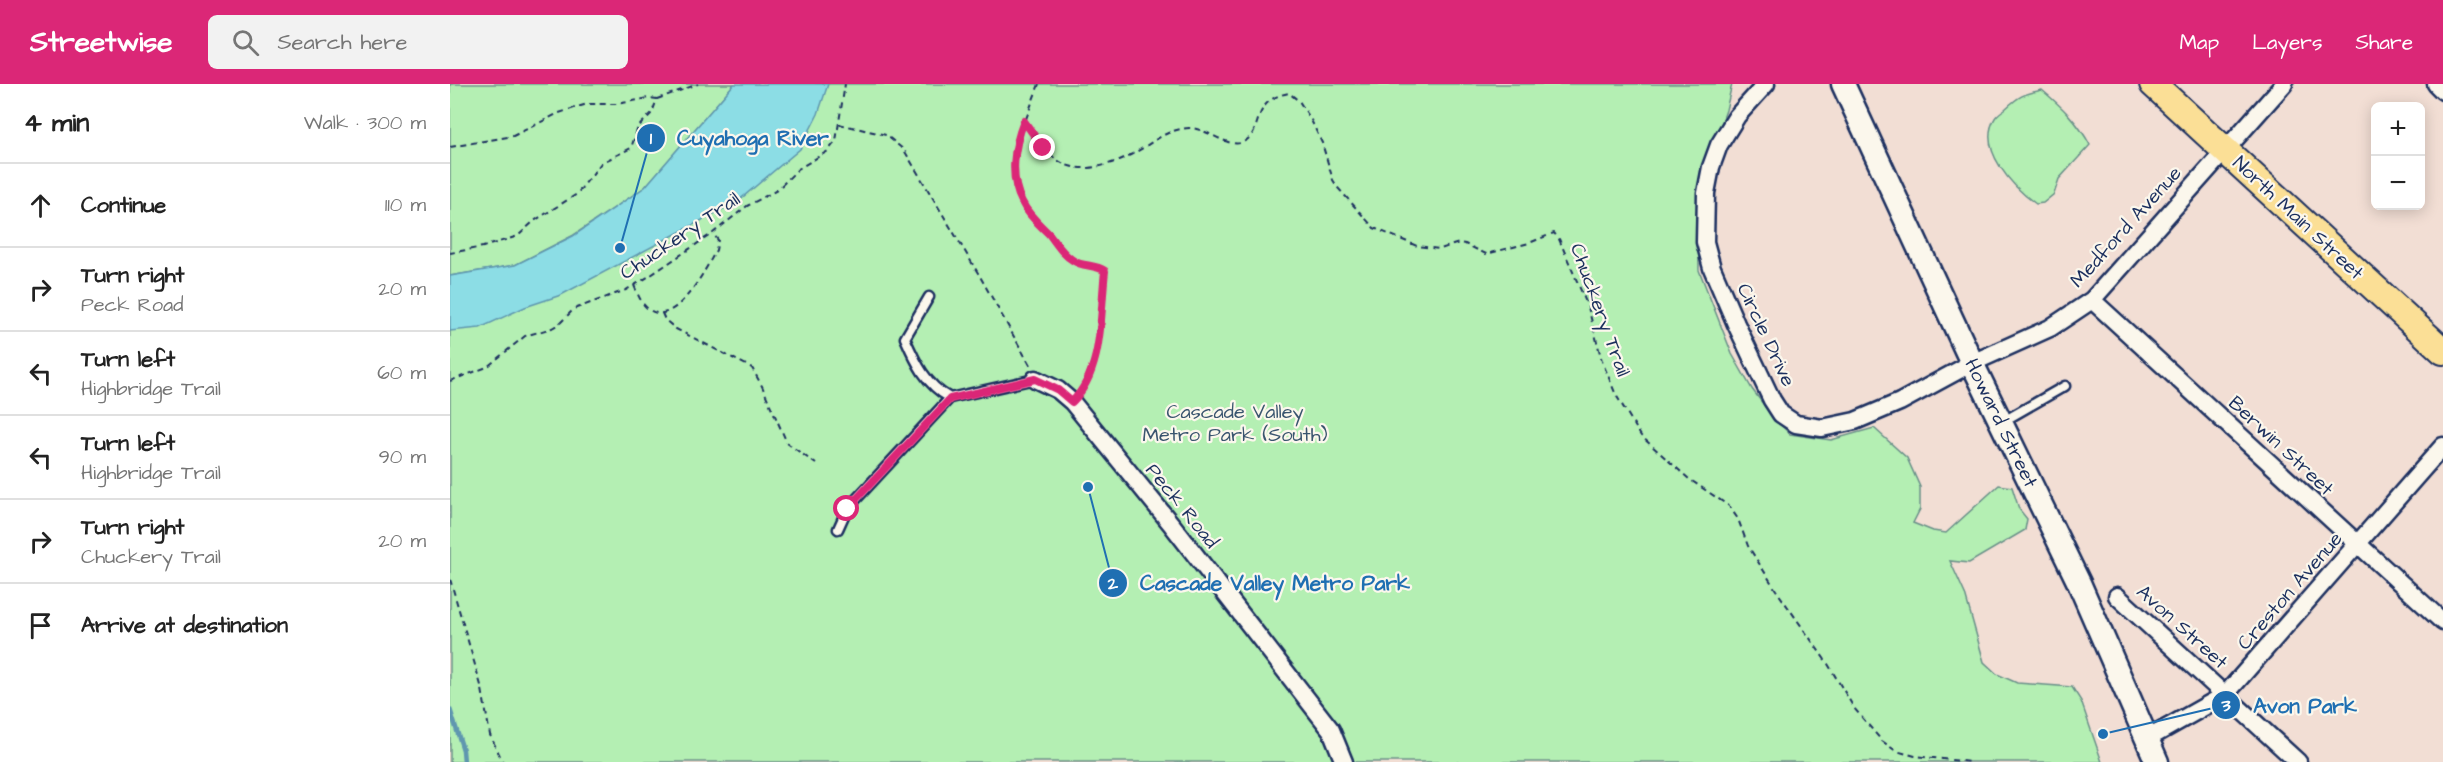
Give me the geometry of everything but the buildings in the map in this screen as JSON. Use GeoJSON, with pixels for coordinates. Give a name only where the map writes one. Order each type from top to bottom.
{"type":"FeatureCollection","features":[{"type":"Feature","properties":{"kind":"main road","name":"Howard Street"},"geometry":{"type":"LineString","coordinates":[[1843,84],[1972,363],[2079,583],[2157,762]]}},
{"type":"Feature","properties":{"kind":"main road","name":"North Main Street"},"geometry":{"type":"LineString","coordinates":[[2153,84],[2443,351]]}},
{"type":"Feature","properties":{"kind":"street","name":"Circle Drive"},"geometry":{"type":"LineString","coordinates":[[1766,84],[1737,116],[1719,145],[1707,186],[1704,227],[1705,242],[1712,268],[1772,400],[1781,414],[1796,424],[1808,427],[1822,428],[1848,423],[1900,402],[1972,363]]}},
{"type":"Feature","properties":{"kind":"street","name":"Medford Avenue"},"geometry":{"type":"LineString","coordinates":[[1972,363],[2050,328],[2092,300],[2284,84]]}},
{"type":"Feature","properties":{"kind":"street"},"geometry":{"type":"LineString","coordinates":[[2436,84],[2443,91]]}},
{"type":"Feature","properties":{"kind":"street","name":"Berwin Street"},"geometry":{"type":"LineString","coordinates":[[2092,300],[2443,622]]}},
{"type":"Feature","properties":{"kind":"street","name":"Peck Road"},"geometry":{"type":"LineString","coordinates":[[1035,379],[1058,390],[1072,402],[1172,525],[1331,730],[1344,762]]}},
{"type":"Feature","properties":{"kind":"street","name":"Creston Avenue"},"geometry":{"type":"LineString","coordinates":[[2147,739],[2225,695],[2443,446]]}},
{"type":"Feature","properties":{"kind":"street","name":"Avon Street"},"geometry":{"type":"LineString","coordinates":[[2117,596],[2298,762]]}},
{"type":"Feature","properties":{"kind":"lane"},"geometry":{"type":"LineString","coordinates":[[929,297],[905,338],[927,380],[937,391],[950,399]]}},
{"type":"Feature","properties":{"kind":"lane"},"geometry":{"type":"LineString","coordinates":[[838,529],[847,509],[950,399],[1035,379]]}},
{"type":"Feature","properties":{"kind":"lane"},"geometry":{"type":"LineString","coordinates":[[2002,422],[2065,386]]}},
{"type":"Feature","properties":{"kind":"path"},"geometry":{"type":"LineString","coordinates":[[450,147],[513,136],[559,113],[586,104],[617,104],[649,98],[657,99],[698,84]]}},
{"type":"Feature","properties":{"kind":"path","name":"Chuckery Trail"},"geometry":{"type":"LineString","coordinates":[[450,381],[452,378],[487,367],[525,336],[552,328],[574,309],[589,301],[607,298],[634,285],[713,233],[747,206],[777,189],[798,169],[828,151],[836,141],[845,84]]}},
{"type":"Feature","properties":{"kind":"path"},"geometry":{"type":"LineString","coordinates":[[1039,84],[1017,143],[1014,166],[1016,185],[1022,203],[1066,256],[1077,263],[1099,267],[1105,271],[1093,365],[1082,392],[1072,402]]}},
{"type":"Feature","properties":{"kind":"path","name":"Chuckery Trail"},"geometry":{"type":"LineString","coordinates":[[1024,121],[1043,148],[1058,162],[1073,167],[1094,166],[1114,163],[1175,129],[1191,127],[1236,144],[1245,141],[1252,133],[1264,106],[1279,95],[1289,93],[1299,101],[1310,118],[1322,143],[1333,180],[1338,188],[1374,228],[1417,246],[1440,249],[1459,243],[1486,254],[1529,243],[1554,233],[1559,239],[1582,290],[1602,361],[1616,395],[1641,436],[1689,479],[1729,506],[1738,519],[1748,546],[1828,664],[1854,708],[1882,741],[1896,751],[1915,756],[1970,762]]}},
{"type":"Feature","properties":{"kind":"path"},"geometry":{"type":"LineString","coordinates":[[450,254],[518,236],[534,221],[577,194],[601,163],[631,148],[638,127],[652,113],[657,99]]}},
{"type":"Feature","properties":{"kind":"path"},"geometry":{"type":"LineString","coordinates":[[839,124],[886,135],[904,150],[1015,335],[1029,361],[1035,379]]}},
{"type":"Feature","properties":{"kind":"path"},"geometry":{"type":"LineString","coordinates":[[634,285],[645,307],[656,313],[668,312],[683,303],[716,250],[718,240],[713,233]]}},
{"type":"Feature","properties":{"kind":"path"},"geometry":{"type":"LineString","coordinates":[[662,312],[665,320],[676,329],[752,368],[787,443],[816,464]]}},
{"type":"Feature","properties":{"kind":"path"},"geometry":{"type":"LineString","coordinates":[[450,579],[482,689],[490,735],[503,762]]}},
{"type":"Feature","properties":{"kind":"green space"},"geometry":{"type":"Polygon","coordinates":[[[450,84],[734,84],[645,187],[572,236],[515,265],[450,276],[450,84]]]}},
{"type":"Feature","properties":{"kind":"green space","name":"Cascade Valley Metro Park (South)"},"geometry":{"type":"Polygon","coordinates":[[[816,84],[1732,84],[1726,110],[1698,191],[1699,270],[1732,354],[1752,389],[1772,416],[1790,434],[1831,440],[1874,428],[1907,458],[1920,487],[1920,509],[1913,523],[1933,531],[1946,533],[1999,485],[2012,487],[2019,509],[2027,519],[2025,530],[1969,563],[1950,561],[1965,594],[1984,662],[1997,674],[2017,683],[2072,687],[2081,701],[2102,762],[450,762],[450,327],[816,84]]]}},
{"type":"Feature","properties":{"kind":"green space"},"geometry":{"type":"Polygon","coordinates":[[[2042,90],[2069,115],[2090,145],[2059,179],[2054,194],[2043,203],[2036,204],[2008,178],[2000,167],[1990,142],[1990,130],[1996,117],[2014,101],[2026,94],[2042,90]]]}},
{"type":"Feature","properties":{"kind":"water"},"geometry":{"type":"Polygon","coordinates":[[[734,84],[828,84],[818,114],[800,149],[738,201],[561,295],[525,307],[480,328],[450,331],[450,276],[515,265],[573,236],[645,187],[734,84]]]}},
{"type":"Feature","properties":{"kind":"waterway"},"geometry":{"type":"LineString","coordinates":[[450,709],[463,750],[464,762]]}},
{"type":"Feature","properties":{"kind":"place","name":"Cuyahoga River"},"geometry":{"type":"Point","coordinates":[620,248]}},
{"type":"Feature","properties":{"kind":"place","name":"Cascade Valley Metro Park"},"geometry":{"type":"Point","coordinates":[1088,487]}},
{"type":"Feature","properties":{"kind":"place","name":"Avon Park"},"geometry":{"type":"Point","coordinates":[2103,734]}},
{"type":"Feature","properties":{"kind":"route"},"geometry":{"type":"LineString","coordinates":[[847,509],[950,399],[1035,379],[1058,390],[1072,402],[1082,392],[1096,352],[1105,271],[1099,267],[1077,263],[1066,256],[1022,203],[1016,185],[1014,166],[1017,143],[1024,121],[1043,148]]}}]}
